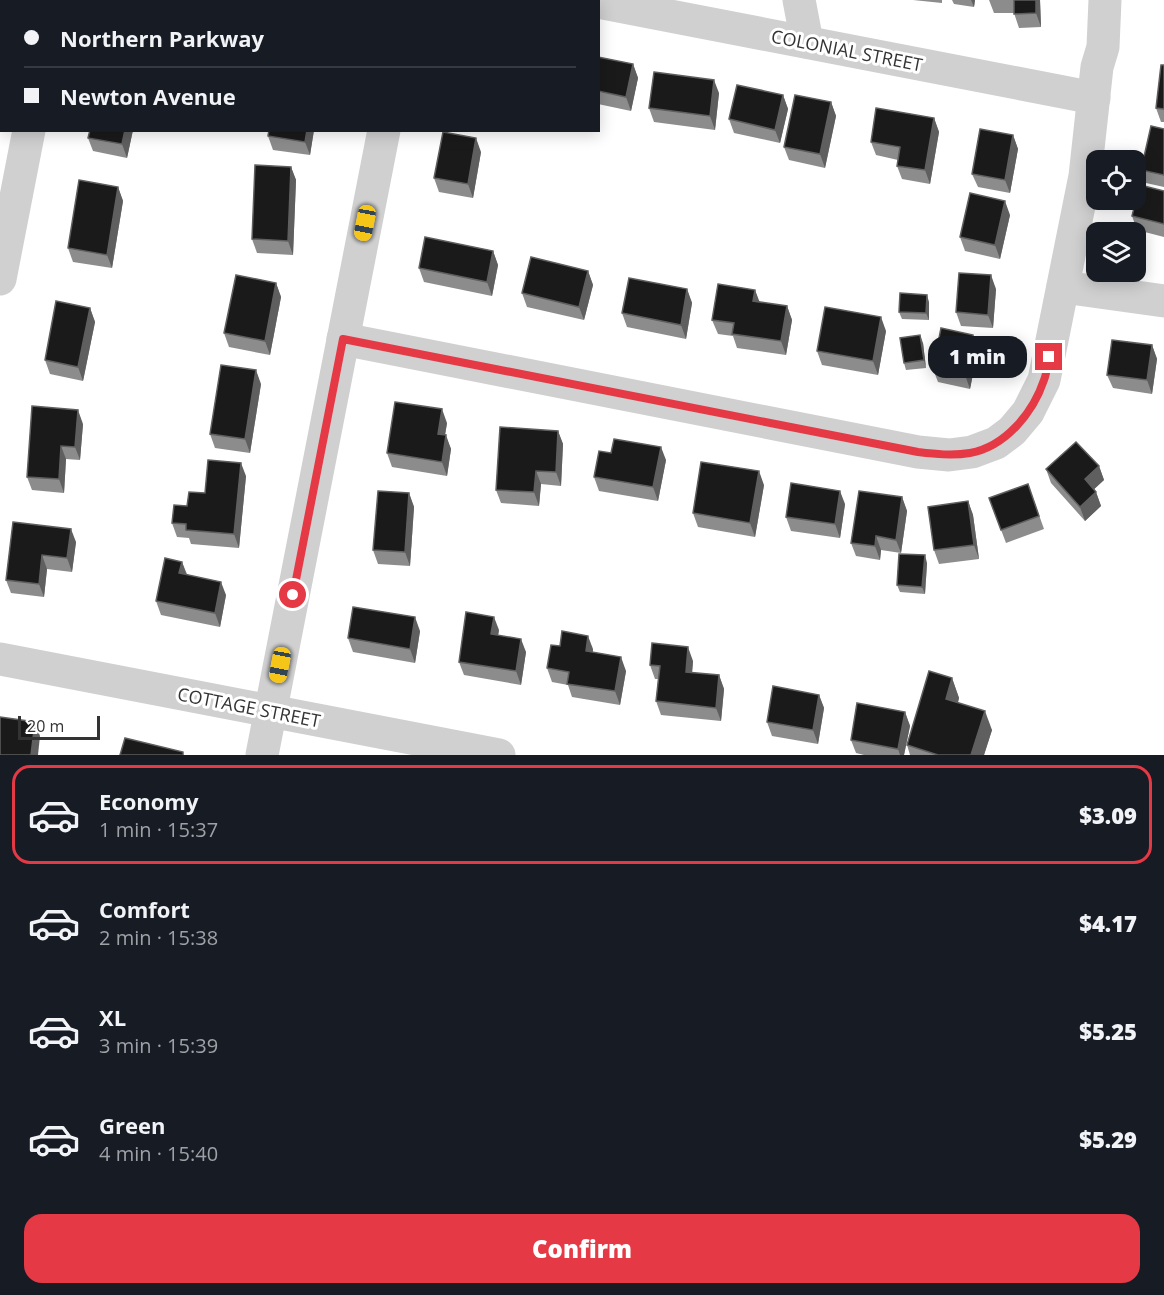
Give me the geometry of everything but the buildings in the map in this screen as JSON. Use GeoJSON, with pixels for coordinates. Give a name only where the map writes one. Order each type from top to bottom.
{"type":"FeatureCollection","features":[{"type":"Feature","properties":{"kind":"street"},"geometry":{"type":"LineString","coordinates":[[799,0],[807,42]]}},
{"type":"Feature","properties":{"kind":"street"},"geometry":{"type":"LineString","coordinates":[[343,339],[918,452],[949,455],[972,452],[996,443],[1012,431],[1028,412],[1044,380],[1085,176],[1097,67],[1103,47],[1105,0]]}},
{"type":"Feature","properties":{"kind":"street","name":"COLONIAL STREET"},"geometry":{"type":"LineString","coordinates":[[600,3],[1094,98]]}},
{"type":"Feature","properties":{"kind":"street"},"geometry":{"type":"LineString","coordinates":[[0,279],[29,132]]}},
{"type":"Feature","properties":{"kind":"street"},"geometry":{"type":"LineString","coordinates":[[262,755],[384,132]]}},
{"type":"Feature","properties":{"kind":"street"},"geometry":{"type":"LineString","coordinates":[[1063,287],[1164,301]]}},
{"type":"Feature","properties":{"kind":"street","name":"COTTAGE STREET"},"geometry":{"type":"LineString","coordinates":[[0,659],[499,755]]}},
{"type":"Feature","properties":{"kind":"route"},"geometry":{"type":"LineString","coordinates":[[293,595],[343,339],[918,452],[949,455],[972,452],[996,443],[1012,431],[1028,412],[1044,380],[1049,357]]}}]}
